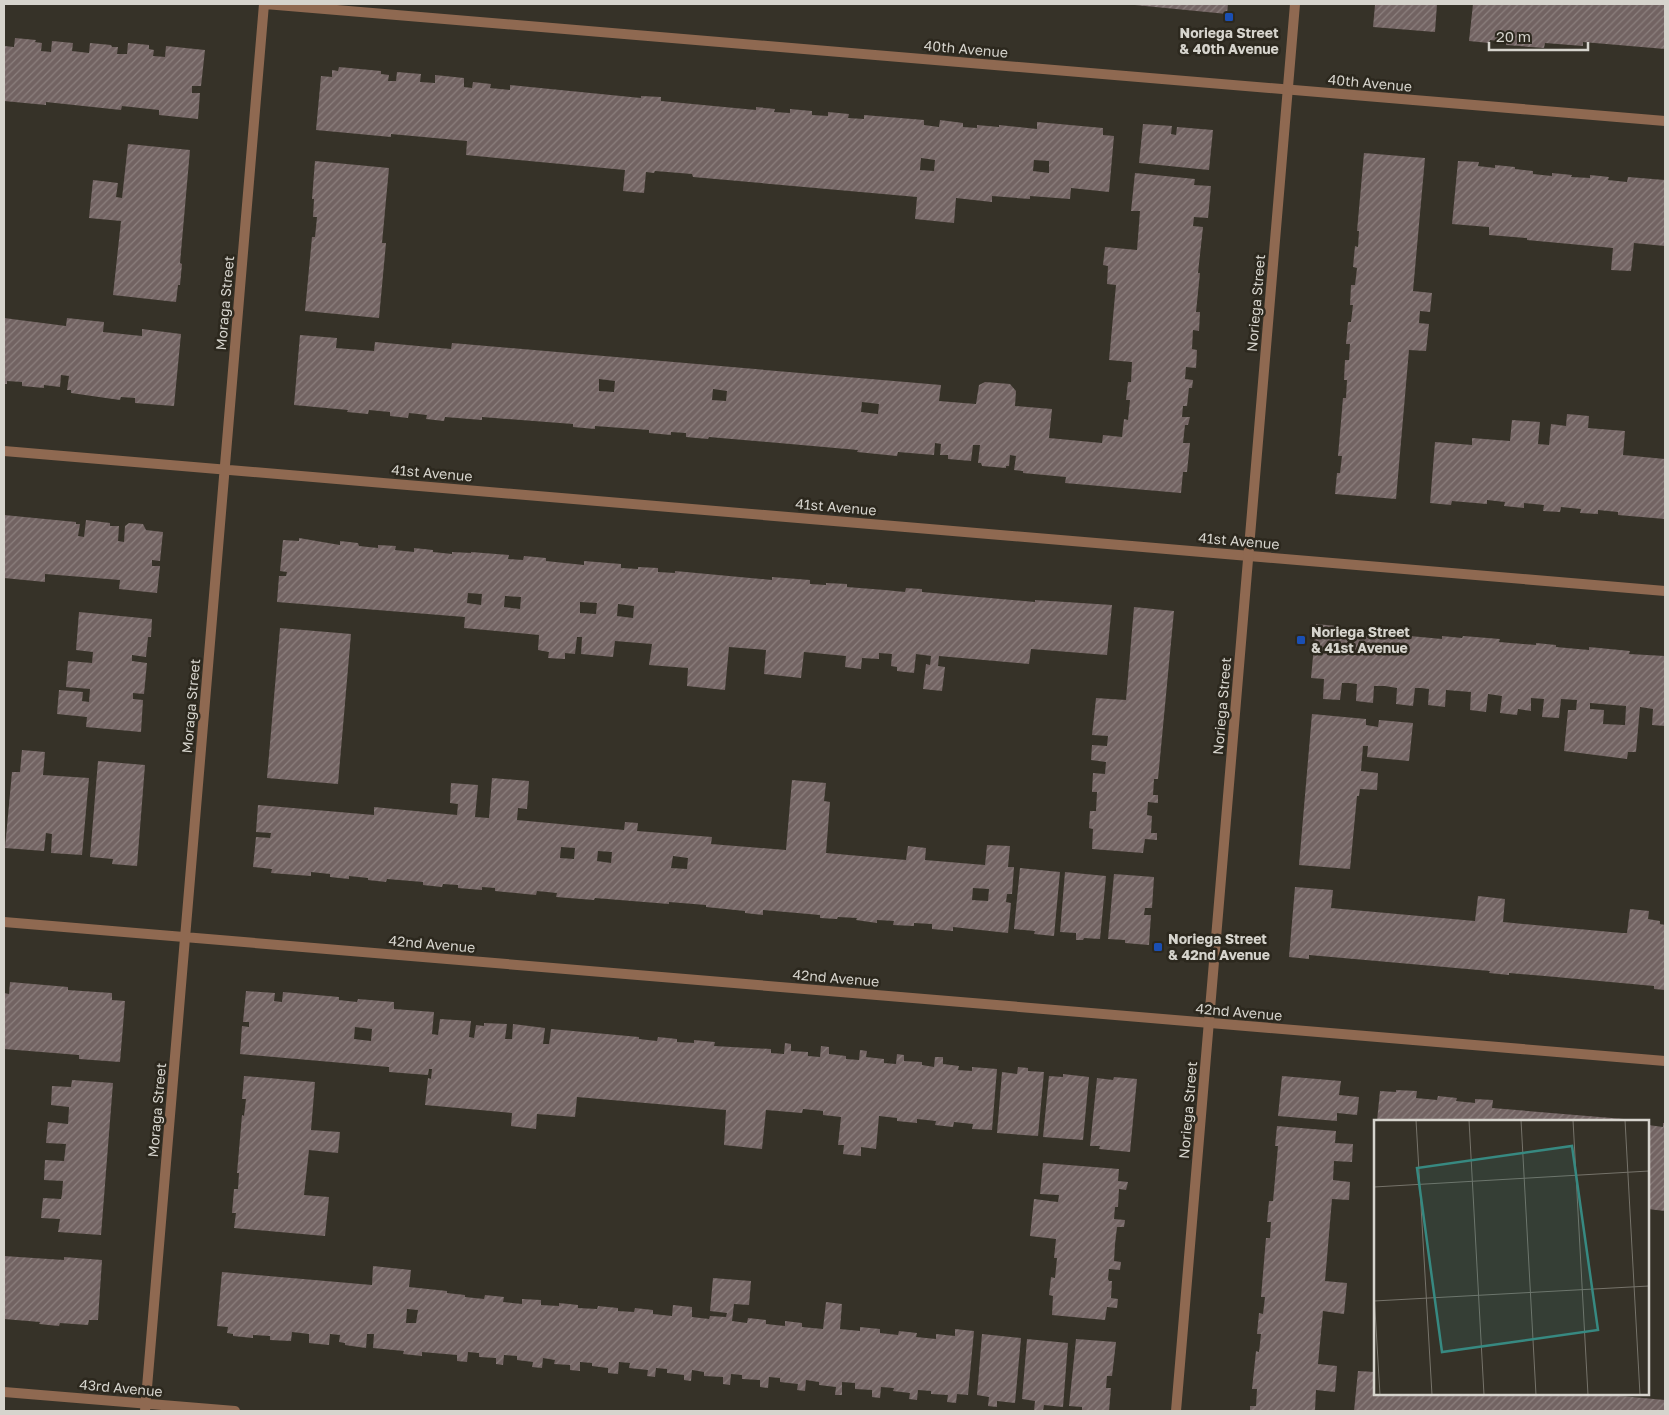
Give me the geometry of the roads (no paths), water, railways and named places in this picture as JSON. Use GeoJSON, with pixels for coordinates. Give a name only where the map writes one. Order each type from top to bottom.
{"type":"FeatureCollection","features":[{"type":"Feature","properties":{"kind":"street","name":"40th Avenue"},"geometry":{"type":"LineString","coordinates":[[265,4],[1665,122]]}},
{"type":"Feature","properties":{"kind":"street","name":"Moraga Street"},"geometry":{"type":"LineString","coordinates":[[146,1408],[265,4]]}},
{"type":"Feature","properties":{"kind":"street","name":"Noriega Street"},"geometry":{"type":"LineString","coordinates":[[1176,1411],[1295,4]]}},
{"type":"Feature","properties":{"kind":"street","name":"41st Avenue"},"geometry":{"type":"LineString","coordinates":[[4,451],[1665,591]]}},
{"type":"Feature","properties":{"kind":"street","name":"42nd Avenue"},"geometry":{"type":"LineString","coordinates":[[4,922],[1665,1061]]}},
{"type":"Feature","properties":{"kind":"street","name":"43rd Avenue"},"geometry":{"type":"LineString","coordinates":[[4,1392],[146,1408],[235,1411]]}},
{"type":"Feature","properties":{"kind":"place","name":"Noriega Street & 40th Avenue"},"geometry":{"type":"Point","coordinates":[1229,17]}},
{"type":"Feature","properties":{"kind":"place","name":"Noriega Street & 41st Avenue"},"geometry":{"type":"Point","coordinates":[1301,640]}},
{"type":"Feature","properties":{"kind":"place","name":"Noriega Street & 42nd Avenue"},"geometry":{"type":"Point","coordinates":[1158,947]}}]}
